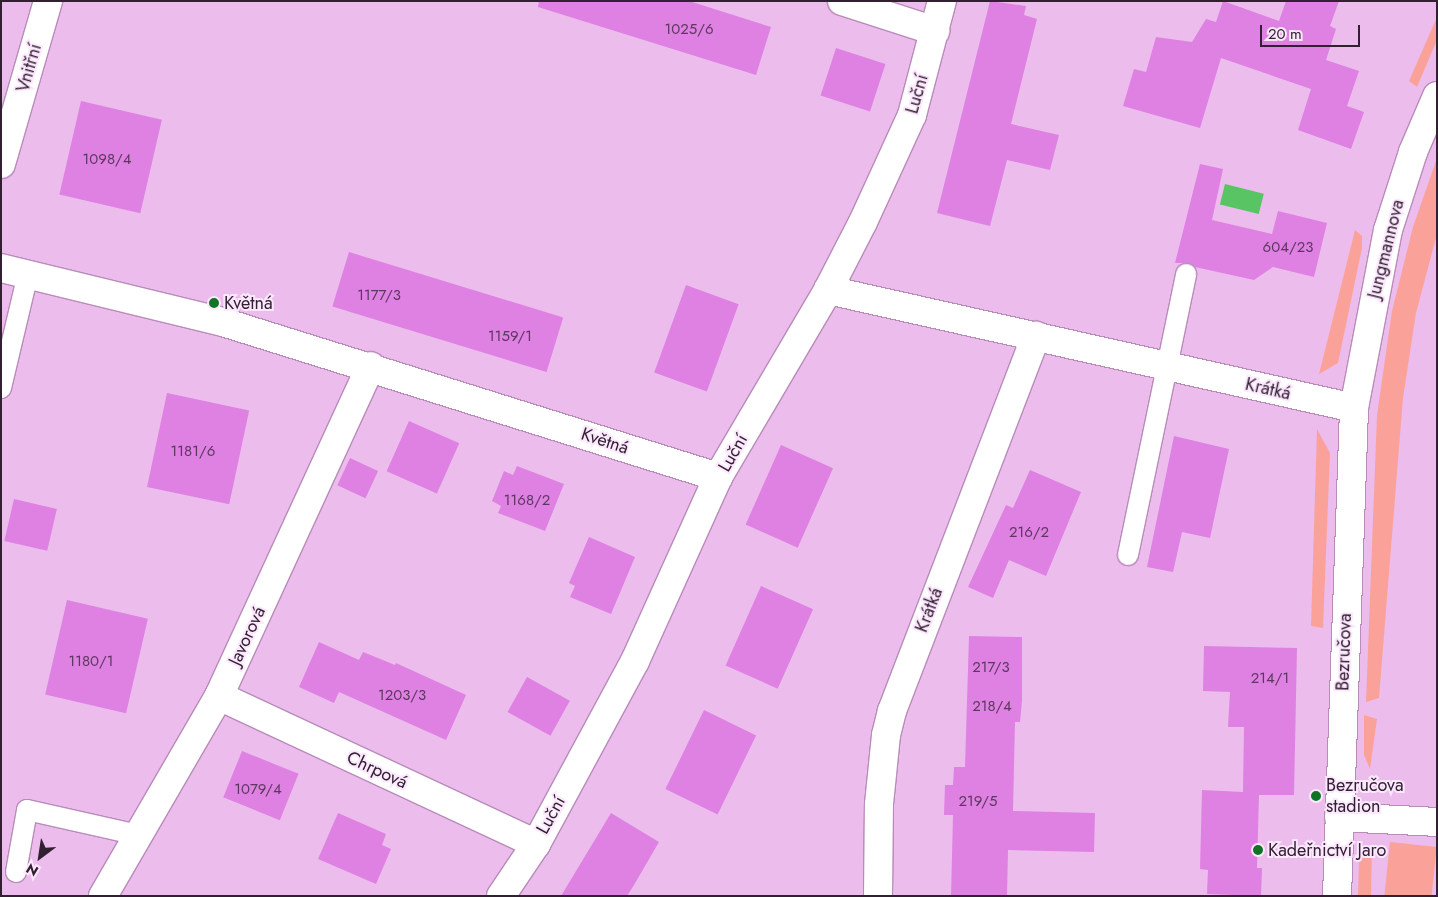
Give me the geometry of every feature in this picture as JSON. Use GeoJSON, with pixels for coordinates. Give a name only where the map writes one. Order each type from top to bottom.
{"type":"FeatureCollection","features":[{"type":"Feature","properties":{"kind":"street","name":"Vnitřní"},"geometry":{"type":"LineString","coordinates":[[1,164],[48,1]]}},
{"type":"Feature","properties":{"kind":"street"},"geometry":{"type":"LineString","coordinates":[[842,1],[935,31]]}},
{"type":"Feature","properties":{"kind":"street","name":"Luční"},"geometry":{"type":"LineString","coordinates":[[501,896],[536,844],[635,661],[718,478],[828,290],[898,149],[912,116],[942,1]]}},
{"type":"Feature","properties":{"kind":"street","name":"Jungmannova"},"geometry":{"type":"LineString","coordinates":[[1354,408],[1388,230],[1413,152],[1437,96]]}},
{"type":"Feature","properties":{"kind":"street","name":"Květná"},"geometry":{"type":"LineString","coordinates":[[1,268],[226,323],[371,366],[718,478]]}},
{"type":"Feature","properties":{"kind":"street","name":"Krátká"},"geometry":{"type":"LineString","coordinates":[[828,290],[1354,408]]}},
{"type":"Feature","properties":{"kind":"street","name":"Krátká"},"geometry":{"type":"LineString","coordinates":[[878,896],[879,804],[886,735],[892,711],[1036,336]]}},
{"type":"Feature","properties":{"kind":"street","name":"Javorová"},"geometry":{"type":"LineString","coordinates":[[102,896],[219,696],[371,366]]}},
{"type":"Feature","properties":{"kind":"street","name":"Bezručova"},"geometry":{"type":"LineString","coordinates":[[1337,896],[1354,408]]}},
{"type":"Feature","properties":{"kind":"street","name":"Chrpová"},"geometry":{"type":"LineString","coordinates":[[219,696],[536,844]]}},
{"type":"Feature","properties":{"kind":"street"},"geometry":{"type":"LineString","coordinates":[[1339,817],[1437,822]]}},
{"type":"Feature","properties":{"kind":"lane"},"geometry":{"type":"LineString","coordinates":[[1,388],[28,274]]}},
{"type":"Feature","properties":{"kind":"lane"},"geometry":{"type":"LineString","coordinates":[[1128,555],[1186,274]]}},
{"type":"Feature","properties":{"kind":"lane"},"geometry":{"type":"LineString","coordinates":[[16,872],[27,810],[138,835]]}},
{"type":"Feature","properties":{"kind":"shaded area"},"geometry":{"type":"Polygon","coordinates":[[[1437,17],[1437,40],[1417,87],[1409,81],[1437,17]]]}},
{"type":"Feature","properties":{"kind":"shaded area"},"geometry":{"type":"Polygon","coordinates":[[[1437,158],[1437,234],[1416,313],[1403,398],[1379,698],[1366,702],[1377,415],[1392,311],[1413,227],[1437,158]]]}},
{"type":"Feature","properties":{"kind":"shaded area"},"geometry":{"type":"Polygon","coordinates":[[[1225,184],[1264,194],[1259,214],[1220,204],[1225,184]]]}},
{"type":"Feature","properties":{"kind":"shaded area"},"geometry":{"type":"Polygon","coordinates":[[[1355,230],[1362,236],[1362,248],[1338,363],[1319,374],[1355,230]]]}},
{"type":"Feature","properties":{"kind":"shaded area"},"geometry":{"type":"Polygon","coordinates":[[[1317,429],[1330,453],[1323,628],[1311,626],[1317,429]]]}},
{"type":"Feature","properties":{"kind":"shaded area"},"geometry":{"type":"Polygon","coordinates":[[[1364,715],[1377,719],[1370,769],[1364,755],[1364,715]]]}},
{"type":"Feature","properties":{"kind":"shaded area"},"geometry":{"type":"Polygon","coordinates":[[[1390,842],[1437,847],[1432,896],[1384,896],[1390,842]]]}},
{"type":"Feature","properties":{"kind":"shaded area"},"geometry":{"type":"Polygon","coordinates":[[[1372,846],[1371,896],[1358,896],[1359,862],[1372,846]]]}},
{"type":"Feature","properties":{"kind":"building"},"geometry":{"type":"Polygon","coordinates":[[[539,1],[689,1],[771,27],[756,75],[538,7],[539,1]]]}},
{"type":"Feature","properties":{"kind":"building"},"geometry":{"type":"Polygon","coordinates":[[[990,1],[1026,6],[1024,15],[1037,19],[1011,124],[1059,135],[1050,170],[1007,160],[990,226],[937,213],[990,1]]]}},
{"type":"Feature","properties":{"kind":"building"},"geometry":{"type":"Polygon","coordinates":[[[1223,1],[1279,21],[1286,1],[1339,1],[1330,26],[1336,29],[1326,60],[1359,71],[1347,106],[1364,112],[1351,149],[1298,130],[1311,89],[1221,58],[1200,128],[1123,106],[1134,69],[1146,72],[1156,37],[1192,42],[1206,19],[1216,22],[1223,1]]]}},
{"type":"Feature","properties":{"kind":"building"},"geometry":{"type":"Polygon","coordinates":[[[836,48],[885,64],[870,112],[821,96],[836,48]]]}},
{"type":"Feature","properties":{"kind":"building"},"geometry":{"type":"Polygon","coordinates":[[[81,101],[162,120],[140,213],[59,195],[81,101]]]}},
{"type":"Feature","properties":{"kind":"building"},"geometry":{"type":"Polygon","coordinates":[[[1200,164],[1223,169],[1212,220],[1272,234],[1278,211],[1327,223],[1314,277],[1273,267],[1254,280],[1195,267],[1189,263],[1175,263],[1200,164]]]}},
{"type":"Feature","properties":{"kind":"building"},"geometry":{"type":"Polygon","coordinates":[[[349,252],[563,317],[547,372],[332,307],[349,252]]]}},
{"type":"Feature","properties":{"kind":"building"},"geometry":{"type":"Polygon","coordinates":[[[686,285],[739,304],[707,392],[654,372],[686,285]]]}},
{"type":"Feature","properties":{"kind":"building"},"geometry":{"type":"Polygon","coordinates":[[[167,393],[249,410],[229,504],[147,487],[167,393]]]}},
{"type":"Feature","properties":{"kind":"building"},"geometry":{"type":"Polygon","coordinates":[[[409,421],[459,443],[437,494],[387,471],[409,421]]]}},
{"type":"Feature","properties":{"kind":"building"},"geometry":{"type":"Polygon","coordinates":[[[1174,436],[1229,449],[1210,538],[1182,532],[1173,572],[1147,567],[1174,436]]]}},
{"type":"Feature","properties":{"kind":"building"},"geometry":{"type":"Polygon","coordinates":[[[781,445],[833,468],[798,548],[746,524],[781,445]]]}},
{"type":"Feature","properties":{"kind":"building"},"geometry":{"type":"Polygon","coordinates":[[[350,458],[378,471],[365,498],[337,485],[350,458]]]}},
{"type":"Feature","properties":{"kind":"building"},"geometry":{"type":"Polygon","coordinates":[[[517,466],[564,484],[545,531],[498,513],[501,506],[492,501],[504,471],[513,475],[517,466]]]}},
{"type":"Feature","properties":{"kind":"building"},"geometry":{"type":"Polygon","coordinates":[[[1030,470],[1081,492],[1046,576],[1009,560],[993,598],[968,587],[1006,505],[1013,508],[1030,470]]]}},
{"type":"Feature","properties":{"kind":"building"},"geometry":{"type":"Polygon","coordinates":[[[14,499],[57,509],[47,551],[4,541],[14,499]]]}},
{"type":"Feature","properties":{"kind":"building"},"geometry":{"type":"Polygon","coordinates":[[[589,537],[635,557],[611,614],[570,597],[575,586],[569,583],[589,537]]]}},
{"type":"Feature","properties":{"kind":"building"},"geometry":{"type":"Polygon","coordinates":[[[761,586],[813,609],[778,689],[726,665],[761,586]]]}},
{"type":"Feature","properties":{"kind":"building"},"geometry":{"type":"Polygon","coordinates":[[[67,600],[148,619],[126,713],[45,695],[67,600]]]}},
{"type":"Feature","properties":{"kind":"building"},"geometry":{"type":"Polygon","coordinates":[[[969,636],[1022,637],[1022,701],[1020,722],[1015,722],[1013,811],[1095,813],[1094,852],[1008,850],[1007,896],[951,896],[953,815],[944,815],[945,785],[953,785],[954,767],[965,767],[969,636]]]}},
{"type":"Feature","properties":{"kind":"building"},"geometry":{"type":"Polygon","coordinates":[[[319,642],[359,660],[363,652],[395,665],[396,663],[466,695],[446,740],[339,692],[334,703],[299,687],[319,642]]]}},
{"type":"Feature","properties":{"kind":"building"},"geometry":{"type":"Polygon","coordinates":[[[1204,646],[1297,648],[1294,795],[1259,795],[1257,868],[1262,868],[1261,896],[1207,894],[1208,870],[1200,869],[1202,790],[1243,792],[1244,727],[1228,727],[1230,692],[1203,691],[1204,646]]]}},
{"type":"Feature","properties":{"kind":"building"},"geometry":{"type":"Polygon","coordinates":[[[527,677],[570,701],[550,736],[508,712],[527,677]]]}},
{"type":"Feature","properties":{"kind":"building"},"geometry":{"type":"Polygon","coordinates":[[[704,710],[756,735],[718,815],[665,789],[704,710]]]}},
{"type":"Feature","properties":{"kind":"building"},"geometry":{"type":"Polygon","coordinates":[[[242,751],[299,774],[280,820],[223,797],[242,751]]]}},
{"type":"Feature","properties":{"kind":"building"},"geometry":{"type":"Polygon","coordinates":[[[338,813],[386,834],[382,845],[391,849],[376,884],[318,859],[338,813]]]}},
{"type":"Feature","properties":{"kind":"building"},"geometry":{"type":"Polygon","coordinates":[[[611,813],[659,842],[634,885],[627,896],[561,896],[611,813]]]}},
{"type":"Feature","properties":{"kind":"place","name":"Květná"},"geometry":{"type":"Point","coordinates":[214,303]}},
{"type":"Feature","properties":{"kind":"place","name":"Bezručova stadion"},"geometry":{"type":"Point","coordinates":[1316,796]}},
{"type":"Feature","properties":{"kind":"place","name":"Kadeřnictví Jaro"},"geometry":{"type":"Point","coordinates":[1258,850]}}]}
